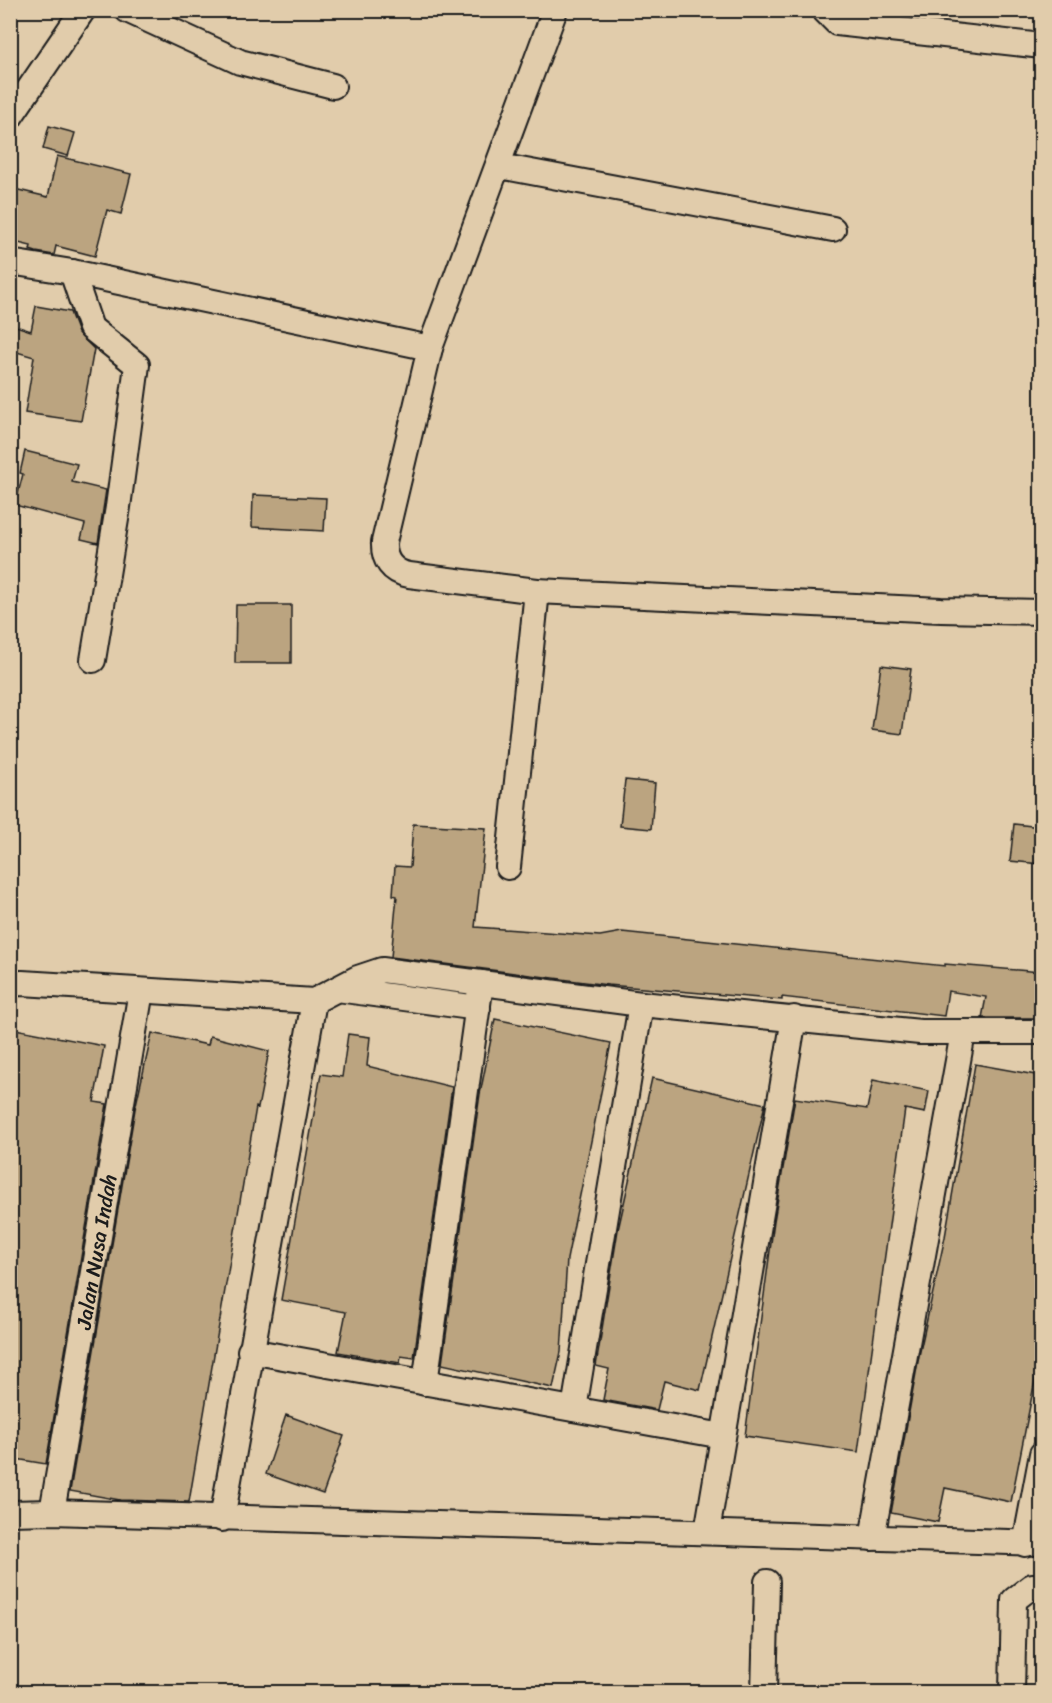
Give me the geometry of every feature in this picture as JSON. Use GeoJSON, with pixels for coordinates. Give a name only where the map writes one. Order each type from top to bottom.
{"type":"FeatureCollection","features":[{"type":"Feature","properties":{"kind":"street"},"geometry":{"type":"LineString","coordinates":[[10,117],[83,10]]}},
{"type":"Feature","properties":{"kind":"street"},"geometry":{"type":"LineString","coordinates":[[127,10],[240,62],[333,86]]}},
{"type":"Feature","properties":{"kind":"street"},"geometry":{"type":"LineString","coordinates":[[555,10],[430,348],[384,542],[390,566],[402,574],[537,591],[940,610],[1041,612]]}},
{"type":"Feature","properties":{"kind":"street"},"geometry":{"type":"LineString","coordinates":[[824,10],[837,23],[1041,46]]}},
{"type":"Feature","properties":{"kind":"street"},"geometry":{"type":"LineString","coordinates":[[499,166],[833,229]]}},
{"type":"Feature","properties":{"kind":"street"},"geometry":{"type":"LineString","coordinates":[[10,262],[72,272],[430,348]]}},
{"type":"Feature","properties":{"kind":"street"},"geometry":{"type":"LineString","coordinates":[[72,272],[91,328],[137,365],[118,507],[93,660]]}},
{"type":"Feature","properties":{"kind":"street"},"geometry":{"type":"LineString","coordinates":[[508,867],[537,591]]}},
{"type":"Feature","properties":{"kind":"street"},"geometry":{"type":"LineString","coordinates":[[10,984],[314,1001],[382,970],[640,1004],[920,1032],[1041,1032]]}},
{"type":"Feature","properties":{"kind":"street"},"geometry":{"type":"LineString","coordinates":[[425,1383],[482,983]]}},
{"type":"Feature","properties":{"kind":"street"},"geometry":{"type":"LineString","coordinates":[[337,989],[478,1008]]}},
{"type":"Feature","properties":{"kind":"street","name":"Jalan Nusa Indah"},"geometry":{"type":"LineString","coordinates":[[51,1512],[141,991]]}},
{"type":"Feature","properties":{"kind":"street"},"geometry":{"type":"LineString","coordinates":[[222,1519],[314,1001]]}},
{"type":"Feature","properties":{"kind":"street"},"geometry":{"type":"LineString","coordinates":[[574,1409],[640,1004]]}},
{"type":"Feature","properties":{"kind":"street"},"geometry":{"type":"LineString","coordinates":[[707,1532],[794,1018]]}},
{"type":"Feature","properties":{"kind":"street"},"geometry":{"type":"LineString","coordinates":[[872,1538],[963,1033]]}},
{"type":"Feature","properties":{"kind":"street"},"geometry":{"type":"LineString","coordinates":[[250,1352],[723,1436]]}},
{"type":"Feature","properties":{"kind":"street"},"geometry":{"type":"LineString","coordinates":[[10,1513],[51,1512],[1033,1544],[1041,1454]]}},
{"type":"Feature","properties":{"kind":"street"},"geometry":{"type":"LineString","coordinates":[[764,1692],[767,1582]]}},
{"type":"Feature","properties":{"kind":"street"},"geometry":{"type":"LineString","coordinates":[[1012,1692],[1014,1600],[1032,1586],[1041,1587]]}},
{"type":"Feature","properties":{"kind":"building"},"geometry":{"type":"Polygon","coordinates":[[[49,126],[75,133],[68,156],[43,149],[49,126]]]}},
{"type":"Feature","properties":{"kind":"building"},"geometry":{"type":"Polygon","coordinates":[[[57,156],[131,174],[121,214],[107,210],[95,256],[56,246],[54,255],[36,252],[30,250],[31,246],[10,241],[10,188],[48,197],[57,156]]]}},
{"type":"Feature","properties":{"kind":"building"},"geometry":{"type":"Polygon","coordinates":[[[36,306],[70,312],[78,333],[94,349],[81,421],[25,413],[34,357],[10,350],[10,324],[31,331],[36,306]]]}},
{"type":"Feature","properties":{"kind":"building"},"geometry":{"type":"Polygon","coordinates":[[[25,451],[77,464],[72,482],[106,490],[98,543],[81,539],[85,524],[15,505],[23,474],[20,473],[25,451]]]}},
{"type":"Feature","properties":{"kind":"building"},"geometry":{"type":"Polygon","coordinates":[[[253,495],[326,498],[324,531],[252,527],[253,495]]]}},
{"type":"Feature","properties":{"kind":"building"},"geometry":{"type":"Polygon","coordinates":[[[236,605],[291,605],[291,663],[235,663],[236,605]]]}},
{"type":"Feature","properties":{"kind":"building"},"geometry":{"type":"Polygon","coordinates":[[[881,665],[911,669],[902,734],[872,730],[881,665]]]}},
{"type":"Feature","properties":{"kind":"building"},"geometry":{"type":"Polygon","coordinates":[[[625,780],[655,783],[651,829],[620,826],[625,780]]]}},
{"type":"Feature","properties":{"kind":"building"},"geometry":{"type":"Polygon","coordinates":[[[413,824],[486,828],[475,927],[600,936],[622,932],[945,966],[945,964],[1041,972],[1041,1018],[982,1018],[986,997],[948,991],[944,1016],[782,997],[782,1000],[608,985],[391,957],[397,896],[393,895],[395,866],[410,867],[413,824]]]}},
{"type":"Feature","properties":{"kind":"building"},"geometry":{"type":"Polygon","coordinates":[[[1014,824],[1041,827],[1041,864],[1010,861],[1014,824]]]}},
{"type":"Feature","properties":{"kind":"building"},"geometry":{"type":"Polygon","coordinates":[[[495,1019],[611,1043],[567,1259],[561,1352],[553,1388],[442,1364],[480,1094],[495,1019]]]}},
{"type":"Feature","properties":{"kind":"building"},"geometry":{"type":"Polygon","coordinates":[[[10,1028],[104,1046],[94,1102],[107,1104],[46,1464],[10,1458],[10,1028]]]}},
{"type":"Feature","properties":{"kind":"building"},"geometry":{"type":"Polygon","coordinates":[[[152,1033],[208,1045],[210,1036],[269,1051],[258,1108],[256,1107],[189,1502],[120,1500],[70,1491],[135,1109],[152,1033]]]}},
{"type":"Feature","properties":{"kind":"building"},"geometry":{"type":"Polygon","coordinates":[[[348,1034],[370,1037],[367,1066],[452,1087],[414,1358],[401,1356],[400,1363],[338,1352],[346,1312],[281,1300],[321,1074],[342,1077],[348,1034]]]}},
{"type":"Feature","properties":{"kind":"building"},"geometry":{"type":"Polygon","coordinates":[[[975,1064],[1041,1076],[1041,1350],[1011,1502],[945,1488],[938,1522],[891,1513],[919,1356],[945,1237],[975,1064]]]}},
{"type":"Feature","properties":{"kind":"building"},"geometry":{"type":"Polygon","coordinates":[[[652,1078],[765,1104],[700,1390],[664,1381],[657,1410],[603,1400],[609,1369],[596,1366],[618,1230],[652,1078]]]}},
{"type":"Feature","properties":{"kind":"building"},"geometry":{"type":"Polygon","coordinates":[[[873,1080],[929,1091],[925,1113],[905,1109],[858,1452],[745,1436],[774,1221],[795,1098],[867,1109],[873,1080]]]}},
{"type":"Feature","properties":{"kind":"building"},"geometry":{"type":"Polygon","coordinates":[[[286,1415],[344,1436],[323,1494],[266,1474],[286,1415]]]}}]}
